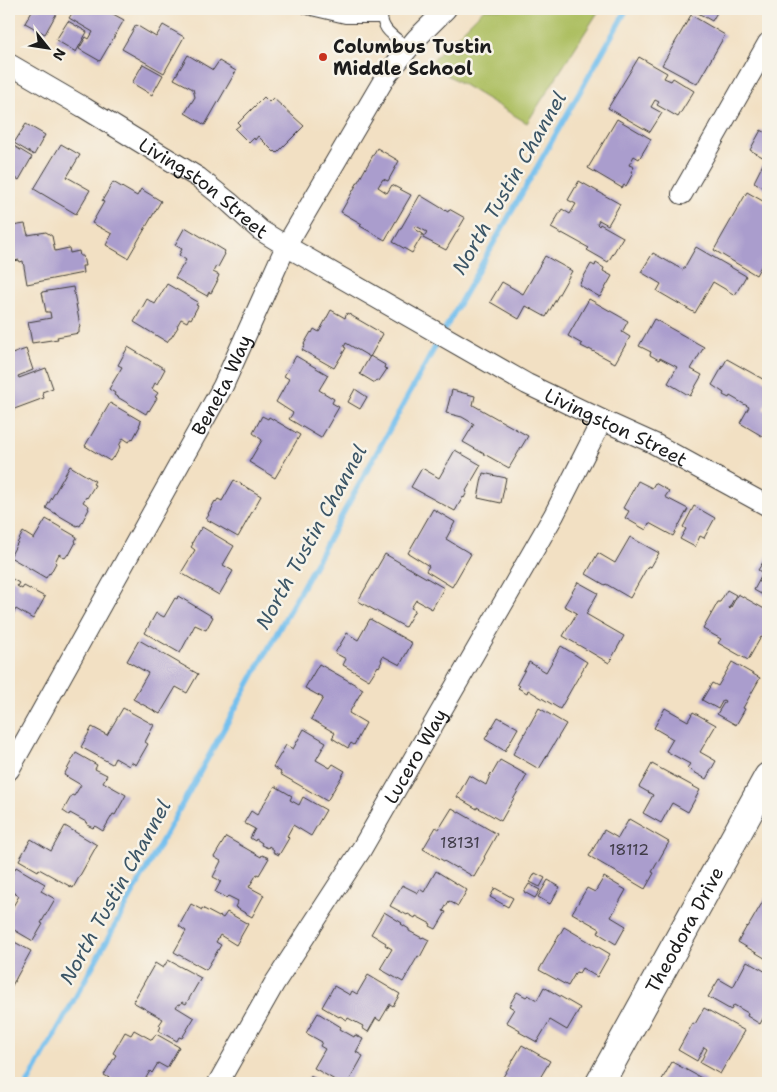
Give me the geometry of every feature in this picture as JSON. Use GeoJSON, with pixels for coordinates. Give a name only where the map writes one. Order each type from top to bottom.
{"type":"FeatureCollection","features":[{"type":"Feature","properties":{"kind":"street","name":"Beneta Way"},"geometry":{"type":"LineString","coordinates":[[9,770],[223,386],[286,246],[386,76],[408,47],[446,9]]}},
{"type":"Feature","properties":{"kind":"street"},"geometry":{"type":"LineString","coordinates":[[682,194],[768,43]]}},
{"type":"Feature","properties":{"kind":"street","name":"Livingston Street"},"geometry":{"type":"LineString","coordinates":[[9,64],[199,178],[230,202],[260,230],[286,246],[528,384],[653,443],[768,506]]}},
{"type":"Feature","properties":{"kind":"street","name":"Lucero Way"},"geometry":{"type":"LineString","coordinates":[[218,1083],[274,984],[361,850],[554,516],[602,420]]}},
{"type":"Feature","properties":{"kind":"street","name":"Theodora Drive"},"geometry":{"type":"LineString","coordinates":[[600,1083],[768,777]]}},
{"type":"Feature","properties":{"kind":"lane"},"geometry":{"type":"LineString","coordinates":[[307,9],[345,18],[382,12],[385,28],[408,47]]}},
{"type":"Feature","properties":{"kind":"green space"},"geometry":{"type":"Polygon","coordinates":[[[484,9],[600,9],[527,123],[429,64],[484,9]]]}},
{"type":"Feature","properties":{"kind":"building"},"geometry":{"type":"Polygon","coordinates":[[[33,9],[59,9],[45,34],[25,23],[33,9]]]}},
{"type":"Feature","properties":{"kind":"building"},"geometry":{"type":"Polygon","coordinates":[[[75,9],[104,9],[124,20],[100,61],[79,49],[86,37],[89,39],[93,32],[69,18],[75,9]]]}},
{"type":"Feature","properties":{"kind":"building"},"geometry":{"type":"Polygon","coordinates":[[[691,9],[719,9],[712,21],[691,9]]]}},
{"type":"Feature","properties":{"kind":"building"},"geometry":{"type":"Polygon","coordinates":[[[691,15],[725,35],[697,84],[662,65],[691,15]]]}},
{"type":"Feature","properties":{"kind":"building"},"geometry":{"type":"Polygon","coordinates":[[[68,21],[87,32],[76,52],[56,40],[68,21]]]}},
{"type":"Feature","properties":{"kind":"building"},"geometry":{"type":"Polygon","coordinates":[[[136,25],[156,37],[163,25],[184,37],[164,73],[122,49],[136,25]]]}},
{"type":"Feature","properties":{"kind":"building"},"geometry":{"type":"Polygon","coordinates":[[[188,55],[213,70],[219,61],[236,71],[205,125],[185,113],[195,97],[193,89],[174,79],[188,55]]]}},
{"type":"Feature","properties":{"kind":"building"},"geometry":{"type":"Polygon","coordinates":[[[639,57],[667,73],[664,78],[671,81],[673,78],[694,91],[678,117],[657,105],[659,102],[655,100],[651,107],[662,113],[650,132],[608,108],[639,57]]]}},
{"type":"Feature","properties":{"kind":"building"},"geometry":{"type":"Polygon","coordinates":[[[143,64],[163,75],[152,95],[132,83],[143,64]]]}},
{"type":"Feature","properties":{"kind":"building"},"geometry":{"type":"Polygon","coordinates":[[[264,97],[269,102],[273,98],[304,126],[277,153],[258,136],[249,143],[235,129],[240,125],[238,123],[264,97]]]}},
{"type":"Feature","properties":{"kind":"building"},"geometry":{"type":"Polygon","coordinates":[[[617,119],[651,139],[639,159],[634,156],[629,165],[634,167],[631,172],[633,173],[626,186],[624,185],[622,188],[588,168],[617,119]]]}},
{"type":"Feature","properties":{"kind":"building"},"geometry":{"type":"Polygon","coordinates":[[[26,124],[45,135],[34,155],[14,143],[26,124]]]}},
{"type":"Feature","properties":{"kind":"building"},"geometry":{"type":"Polygon","coordinates":[[[761,130],[768,134],[768,160],[750,150],[761,130]]]}},
{"type":"Feature","properties":{"kind":"building"},"geometry":{"type":"Polygon","coordinates":[[[9,143],[32,157],[19,180],[9,174],[9,143]]]}},
{"type":"Feature","properties":{"kind":"building"},"geometry":{"type":"Polygon","coordinates":[[[61,144],[80,155],[67,177],[90,190],[76,214],[34,189],[61,144]]]}},
{"type":"Feature","properties":{"kind":"building"},"geometry":{"type":"Polygon","coordinates":[[[377,148],[399,161],[388,181],[383,179],[378,187],[387,193],[392,185],[411,195],[385,240],[360,226],[362,224],[341,212],[377,148]]]}},
{"type":"Feature","properties":{"kind":"building"},"geometry":{"type":"Polygon","coordinates":[[[764,162],[768,164],[768,190],[754,182],[764,162]]]}},
{"type":"Feature","properties":{"kind":"building"},"geometry":{"type":"Polygon","coordinates":[[[579,181],[620,204],[608,225],[599,220],[597,224],[623,237],[608,262],[587,250],[589,248],[551,228],[562,209],[570,214],[576,204],[568,200],[579,181]]]}},
{"type":"Feature","properties":{"kind":"building"},"geometry":{"type":"Polygon","coordinates":[[[113,182],[137,196],[141,189],[161,201],[128,258],[106,245],[112,234],[92,223],[113,182]]]}},
{"type":"Feature","properties":{"kind":"building"},"geometry":{"type":"Polygon","coordinates":[[[747,192],[768,204],[768,235],[765,240],[768,242],[768,254],[756,275],[714,250],[747,192]]]}},
{"type":"Feature","properties":{"kind":"building"},"geometry":{"type":"Polygon","coordinates":[[[420,195],[448,212],[449,209],[465,218],[446,250],[423,238],[427,232],[416,226],[415,229],[423,234],[412,253],[393,242],[420,195]]]}},
{"type":"Feature","properties":{"kind":"building"},"geometry":{"type":"Polygon","coordinates":[[[25,224],[28,235],[46,232],[52,236],[55,251],[69,248],[70,253],[79,251],[80,256],[83,256],[85,266],[82,266],[83,273],[27,284],[23,261],[9,262],[9,232],[12,231],[12,226],[25,224]]]}},
{"type":"Feature","properties":{"kind":"building"},"geometry":{"type":"Polygon","coordinates":[[[185,227],[225,251],[218,267],[216,266],[213,272],[219,275],[218,280],[211,293],[209,292],[207,296],[175,278],[186,260],[179,255],[182,249],[175,245],[185,227]]]}},
{"type":"Feature","properties":{"kind":"building"},"geometry":{"type":"Polygon","coordinates":[[[696,247],[746,276],[735,295],[713,282],[695,313],[657,291],[661,284],[641,272],[653,253],[683,270],[696,247]]]}},
{"type":"Feature","properties":{"kind":"building"},"geometry":{"type":"Polygon","coordinates":[[[545,256],[572,271],[546,317],[526,306],[519,319],[490,302],[502,282],[523,294],[545,256]]]}},
{"type":"Feature","properties":{"kind":"building"},"geometry":{"type":"Polygon","coordinates":[[[596,263],[604,268],[603,271],[612,276],[600,297],[579,285],[591,264],[595,266],[596,263]]]}},
{"type":"Feature","properties":{"kind":"building"},"geometry":{"type":"Polygon","coordinates":[[[167,284],[198,302],[196,305],[198,306],[191,319],[189,318],[187,322],[181,319],[178,327],[167,342],[134,322],[147,299],[155,304],[167,284]]]}},
{"type":"Feature","properties":{"kind":"building"},"geometry":{"type":"Polygon","coordinates":[[[73,287],[80,326],[79,333],[32,343],[28,322],[51,318],[50,312],[46,312],[42,292],[73,287]]]}},
{"type":"Feature","properties":{"kind":"building"},"geometry":{"type":"Polygon","coordinates":[[[589,299],[628,321],[622,332],[630,337],[615,363],[581,346],[582,344],[568,336],[589,299]]]}},
{"type":"Feature","properties":{"kind":"building"},"geometry":{"type":"Polygon","coordinates":[[[331,310],[345,318],[347,313],[383,334],[370,357],[346,343],[344,347],[346,348],[334,368],[302,350],[311,332],[314,329],[319,332],[331,310]]]}},
{"type":"Feature","properties":{"kind":"building"},"geometry":{"type":"Polygon","coordinates":[[[654,319],[704,347],[691,369],[702,375],[690,396],[668,383],[677,367],[660,358],[659,360],[650,355],[651,352],[639,346],[654,319]]]}},
{"type":"Feature","properties":{"kind":"building"},"geometry":{"type":"Polygon","coordinates":[[[128,347],[165,369],[152,389],[158,393],[155,397],[157,398],[146,414],[114,395],[115,393],[109,389],[122,367],[118,365],[128,347]]]}},
{"type":"Feature","properties":{"kind":"building"},"geometry":{"type":"Polygon","coordinates":[[[26,349],[33,370],[18,376],[19,378],[46,368],[53,388],[42,392],[44,398],[9,411],[9,381],[13,380],[9,368],[9,355],[26,349]]]}},
{"type":"Feature","properties":{"kind":"building"},"geometry":{"type":"Polygon","coordinates":[[[296,356],[328,375],[319,390],[334,399],[332,403],[339,407],[321,438],[289,419],[293,413],[276,402],[289,379],[284,376],[296,356]]]}},
{"type":"Feature","properties":{"kind":"building"},"geometry":{"type":"Polygon","coordinates":[[[370,356],[385,365],[384,368],[387,369],[379,381],[377,380],[375,383],[360,374],[370,356]]]}},
{"type":"Feature","properties":{"kind":"building"},"geometry":{"type":"Polygon","coordinates":[[[727,359],[768,382],[768,399],[763,409],[768,412],[768,425],[762,436],[740,423],[749,407],[730,396],[729,398],[723,395],[724,393],[712,385],[727,359]]]}},
{"type":"Feature","properties":{"kind":"building"},"geometry":{"type":"Polygon","coordinates":[[[355,389],[367,397],[360,409],[348,402],[355,389]]]}},
{"type":"Feature","properties":{"kind":"building"},"geometry":{"type":"Polygon","coordinates":[[[452,390],[475,396],[473,405],[528,436],[509,468],[463,442],[474,424],[462,417],[446,413],[452,390]]]}},
{"type":"Feature","properties":{"kind":"building"},"geometry":{"type":"Polygon","coordinates":[[[110,403],[141,421],[133,439],[129,442],[123,438],[114,458],[110,461],[85,446],[110,403]]]}},
{"type":"Feature","properties":{"kind":"building"},"geometry":{"type":"Polygon","coordinates":[[[262,416],[268,419],[269,417],[300,435],[275,478],[249,462],[262,440],[253,433],[262,416]]]}},
{"type":"Feature","properties":{"kind":"building"},"geometry":{"type":"Polygon","coordinates":[[[455,450],[481,465],[455,511],[411,487],[422,468],[439,478],[455,450]]]}},
{"type":"Feature","properties":{"kind":"building"},"geometry":{"type":"Polygon","coordinates":[[[70,466],[95,481],[93,484],[95,485],[83,502],[89,506],[89,509],[80,526],[46,508],[70,466]]]}},
{"type":"Feature","properties":{"kind":"building"},"geometry":{"type":"Polygon","coordinates":[[[483,473],[506,478],[501,503],[478,498],[483,473]]]}},
{"type":"Feature","properties":{"kind":"building"},"geometry":{"type":"Polygon","coordinates":[[[234,480],[261,496],[238,537],[206,519],[215,501],[218,499],[222,501],[234,480]]]}},
{"type":"Feature","properties":{"kind":"building"},"geometry":{"type":"Polygon","coordinates":[[[638,481],[652,488],[655,483],[669,491],[665,497],[688,509],[673,536],[649,523],[646,530],[625,518],[629,511],[623,508],[638,481]]]}},
{"type":"Feature","properties":{"kind":"building"},"geometry":{"type":"Polygon","coordinates":[[[694,506],[715,518],[704,538],[700,536],[695,547],[680,539],[686,529],[683,527],[694,506]]]}},
{"type":"Feature","properties":{"kind":"building"},"geometry":{"type":"Polygon","coordinates":[[[433,509],[455,522],[446,539],[471,554],[452,587],[426,571],[429,566],[408,553],[433,509]]]}},
{"type":"Feature","properties":{"kind":"building"},"geometry":{"type":"Polygon","coordinates":[[[46,519],[77,537],[69,555],[65,558],[59,554],[56,563],[46,578],[10,557],[23,532],[34,539],[46,519]]]}},
{"type":"Feature","properties":{"kind":"building"},"geometry":{"type":"Polygon","coordinates":[[[202,527],[234,546],[223,565],[233,571],[219,595],[181,573],[195,550],[191,547],[192,543],[202,527]]]}},
{"type":"Feature","properties":{"kind":"building"},"geometry":{"type":"Polygon","coordinates":[[[630,537],[659,553],[651,567],[648,566],[630,598],[586,574],[598,553],[615,563],[630,537]]]}},
{"type":"Feature","properties":{"kind":"building"},"geometry":{"type":"Polygon","coordinates":[[[385,554],[444,588],[432,609],[416,600],[411,608],[415,610],[405,627],[358,601],[385,554]]]}},
{"type":"Feature","properties":{"kind":"building"},"geometry":{"type":"Polygon","coordinates":[[[767,556],[768,598],[754,590],[763,573],[758,570],[767,556]]]}},
{"type":"Feature","properties":{"kind":"building"},"geometry":{"type":"Polygon","coordinates":[[[9,577],[19,583],[17,586],[22,589],[24,586],[45,597],[33,619],[16,609],[9,620],[9,577]]]}},
{"type":"Feature","properties":{"kind":"building"},"geometry":{"type":"Polygon","coordinates":[[[578,582],[598,593],[586,614],[624,636],[609,663],[563,636],[577,613],[564,606],[578,582]]]}},
{"type":"Feature","properties":{"kind":"building"},"geometry":{"type":"Polygon","coordinates":[[[727,590],[736,595],[730,609],[738,594],[768,611],[768,641],[761,637],[748,660],[718,643],[721,639],[703,629],[727,590]]]}},
{"type":"Feature","properties":{"kind":"building"},"geometry":{"type":"Polygon","coordinates":[[[178,596],[213,617],[206,630],[195,625],[180,653],[145,633],[156,613],[164,617],[178,596]]]}},
{"type":"Feature","properties":{"kind":"building"},"geometry":{"type":"Polygon","coordinates":[[[370,619],[412,643],[400,665],[383,656],[379,667],[369,680],[343,665],[346,659],[335,653],[347,633],[358,640],[370,619]]]}},
{"type":"Feature","properties":{"kind":"building"},"geometry":{"type":"Polygon","coordinates":[[[139,640],[198,674],[187,693],[176,687],[160,714],[133,699],[148,673],[127,661],[139,640]]]}},
{"type":"Feature","properties":{"kind":"building"},"geometry":{"type":"Polygon","coordinates":[[[561,646],[587,662],[560,709],[528,690],[527,693],[518,688],[520,686],[517,684],[529,662],[546,672],[561,646]]]}},
{"type":"Feature","properties":{"kind":"building"},"geometry":{"type":"Polygon","coordinates":[[[732,662],[760,678],[736,725],[717,714],[725,701],[723,700],[718,709],[702,700],[712,683],[718,686],[732,662]]]}},
{"type":"Feature","properties":{"kind":"building"},"geometry":{"type":"Polygon","coordinates":[[[319,664],[363,689],[349,713],[366,723],[354,745],[351,743],[348,748],[332,738],[335,733],[311,719],[323,698],[305,688],[319,664]]]}},
{"type":"Feature","properties":{"kind":"building"},"geometry":{"type":"Polygon","coordinates":[[[123,708],[154,725],[145,742],[148,744],[136,765],[131,762],[129,766],[115,758],[112,764],[81,747],[92,727],[107,735],[123,708]]]}},
{"type":"Feature","properties":{"kind":"building"},"geometry":{"type":"Polygon","coordinates":[[[539,708],[566,724],[539,769],[513,754],[539,708]]]}},
{"type":"Feature","properties":{"kind":"building"},"geometry":{"type":"Polygon","coordinates":[[[665,708],[688,721],[693,712],[716,725],[700,752],[716,761],[706,779],[687,768],[690,764],[666,751],[673,739],[654,728],[665,708]]]}},
{"type":"Feature","properties":{"kind":"building"},"geometry":{"type":"Polygon","coordinates":[[[498,717],[518,728],[505,751],[485,739],[498,717]]]}},
{"type":"Feature","properties":{"kind":"building"},"geometry":{"type":"Polygon","coordinates":[[[304,729],[326,742],[316,760],[330,768],[333,764],[345,771],[327,801],[280,774],[281,772],[273,767],[286,745],[293,749],[304,729]]]}},
{"type":"Feature","properties":{"kind":"building"},"geometry":{"type":"Polygon","coordinates":[[[76,753],[97,765],[95,769],[107,775],[103,782],[126,795],[103,831],[95,826],[93,828],[87,825],[88,823],[63,811],[72,795],[74,796],[81,785],[64,775],[76,753]]]}},
{"type":"Feature","properties":{"kind":"building"},"geometry":{"type":"Polygon","coordinates":[[[500,760],[527,775],[501,821],[457,797],[469,775],[486,785],[491,773],[500,760]]]}},
{"type":"Feature","properties":{"kind":"building"},"geometry":{"type":"Polygon","coordinates":[[[652,764],[700,790],[688,812],[672,803],[661,823],[643,813],[653,795],[639,787],[652,764]]]}},
{"type":"Feature","properties":{"kind":"building"},"geometry":{"type":"Polygon","coordinates":[[[275,786],[292,796],[290,800],[299,805],[303,797],[326,810],[311,836],[293,825],[287,836],[289,838],[279,855],[273,852],[274,850],[269,846],[268,848],[261,845],[262,843],[256,839],[255,841],[250,838],[255,829],[244,823],[251,811],[257,815],[275,786]]]}},
{"type":"Feature","properties":{"kind":"building"},"geometry":{"type":"Polygon","coordinates":[[[452,808],[497,834],[474,877],[423,849],[436,827],[439,829],[452,808]]]}},
{"type":"Feature","properties":{"kind":"building"},"geometry":{"type":"Polygon","coordinates":[[[629,819],[669,842],[645,889],[589,856],[604,830],[618,838],[629,819]]]}},
{"type":"Feature","properties":{"kind":"building"},"geometry":{"type":"Polygon","coordinates":[[[65,826],[97,845],[73,888],[19,860],[31,839],[51,851],[65,826]]]}},
{"type":"Feature","properties":{"kind":"building"},"geometry":{"type":"Polygon","coordinates":[[[226,837],[261,857],[262,855],[269,858],[249,887],[264,895],[252,917],[235,907],[238,901],[228,896],[226,898],[215,892],[221,881],[213,877],[221,861],[214,857],[226,837]]]}},
{"type":"Feature","properties":{"kind":"building"},"geometry":{"type":"Polygon","coordinates":[[[16,867],[45,884],[41,891],[55,899],[33,941],[9,927],[9,913],[19,896],[9,890],[9,880],[16,867]]]}},
{"type":"Feature","properties":{"kind":"building"},"geometry":{"type":"Polygon","coordinates":[[[436,871],[467,890],[458,906],[449,901],[443,911],[446,912],[436,929],[416,916],[415,918],[407,915],[390,906],[402,885],[418,893],[420,889],[424,892],[436,871]]]}},
{"type":"Feature","properties":{"kind":"building"},"geometry":{"type":"Polygon","coordinates":[[[535,873],[545,878],[540,887],[530,882],[535,873]]]}},
{"type":"Feature","properties":{"kind":"building"},"geometry":{"type":"Polygon","coordinates":[[[604,877],[626,890],[611,917],[626,926],[616,944],[598,933],[600,929],[572,913],[587,888],[595,892],[604,877]]]}},
{"type":"Feature","properties":{"kind":"building"},"geometry":{"type":"Polygon","coordinates":[[[548,880],[560,887],[550,904],[538,897],[548,880]]]}},
{"type":"Feature","properties":{"kind":"building"},"geometry":{"type":"Polygon","coordinates":[[[529,884],[540,890],[535,898],[524,892],[529,884]]]}},
{"type":"Feature","properties":{"kind":"building"},"geometry":{"type":"Polygon","coordinates":[[[495,888],[513,898],[508,907],[490,897],[495,888]]]}},
{"type":"Feature","properties":{"kind":"building"},"geometry":{"type":"Polygon","coordinates":[[[765,898],[768,899],[768,960],[738,942],[765,898]]]}},
{"type":"Feature","properties":{"kind":"building"},"geometry":{"type":"Polygon","coordinates":[[[191,904],[223,918],[227,912],[248,924],[236,945],[220,935],[216,942],[221,945],[206,970],[174,952],[186,931],[179,926],[191,904]]]}},
{"type":"Feature","properties":{"kind":"building"},"geometry":{"type":"Polygon","coordinates":[[[384,912],[402,923],[409,931],[429,940],[403,982],[380,969],[392,949],[371,934],[384,912]]]}},
{"type":"Feature","properties":{"kind":"building"},"geometry":{"type":"Polygon","coordinates":[[[564,927],[610,954],[597,977],[582,968],[579,973],[576,972],[568,986],[539,970],[564,927]]]}},
{"type":"Feature","properties":{"kind":"building"},"geometry":{"type":"Polygon","coordinates":[[[9,939],[31,951],[9,991],[9,939]]]}},
{"type":"Feature","properties":{"kind":"building"},"geometry":{"type":"Polygon","coordinates":[[[168,960],[201,978],[186,1004],[182,1002],[176,1007],[194,1018],[182,1038],[179,1037],[177,1041],[159,1031],[161,1026],[159,1025],[163,1019],[133,1002],[155,963],[163,968],[168,960]]]}},
{"type":"Feature","properties":{"kind":"building"},"geometry":{"type":"Polygon","coordinates":[[[747,961],[768,973],[768,1009],[760,1024],[747,1016],[748,1013],[734,1005],[731,1010],[708,997],[719,979],[733,987],[747,961]]]}},
{"type":"Feature","properties":{"kind":"building"},"geometry":{"type":"Polygon","coordinates":[[[368,975],[400,994],[393,1006],[390,1004],[380,1021],[376,1018],[368,1032],[362,1028],[363,1026],[348,1018],[347,1020],[339,1017],[322,1007],[334,986],[350,995],[352,991],[357,994],[368,975]]]}},
{"type":"Feature","properties":{"kind":"building"},"geometry":{"type":"Polygon","coordinates":[[[544,987],[580,1008],[567,1030],[550,1020],[537,1042],[506,1022],[514,1009],[509,1006],[517,992],[537,1000],[544,987]]]}},
{"type":"Feature","properties":{"kind":"building"},"geometry":{"type":"Polygon","coordinates":[[[704,1008],[745,1031],[720,1074],[700,1063],[707,1049],[704,1047],[697,1061],[678,1050],[704,1008]]]}},
{"type":"Feature","properties":{"kind":"building"},"geometry":{"type":"Polygon","coordinates":[[[318,1013],[341,1027],[340,1029],[354,1037],[355,1035],[363,1039],[356,1052],[363,1056],[348,1083],[340,1083],[314,1068],[325,1049],[320,1046],[322,1042],[306,1033],[318,1013]]]}},
{"type":"Feature","properties":{"kind":"building"},"geometry":{"type":"Polygon","coordinates":[[[134,1030],[152,1040],[156,1034],[179,1047],[167,1068],[158,1063],[152,1073],[150,1071],[143,1083],[118,1083],[104,1075],[116,1055],[113,1053],[125,1032],[131,1035],[134,1030]]]}},
{"type":"Feature","properties":{"kind":"building"},"geometry":{"type":"Polygon","coordinates":[[[522,1045],[550,1061],[537,1083],[513,1083],[503,1077],[522,1045]]]}},
{"type":"Feature","properties":{"kind":"building"},"geometry":{"type":"Polygon","coordinates":[[[672,1062],[707,1081],[706,1083],[660,1083],[672,1062]]]}},
{"type":"Feature","properties":{"kind":"building"},"geometry":{"type":"Polygon","coordinates":[[[310,1076],[316,1079],[315,1081],[319,1083],[305,1083],[310,1076]]]}},
{"type":"Feature","properties":{"kind":"waterway","name":"North Tustin Channel"},"geometry":{"type":"LineString","coordinates":[[28,1083],[455,311],[627,9]]}},
{"type":"Feature","properties":{"kind":"place","name":"Columbus Tustin Middle School"},"geometry":{"type":"Point","coordinates":[323,57]}}]}
